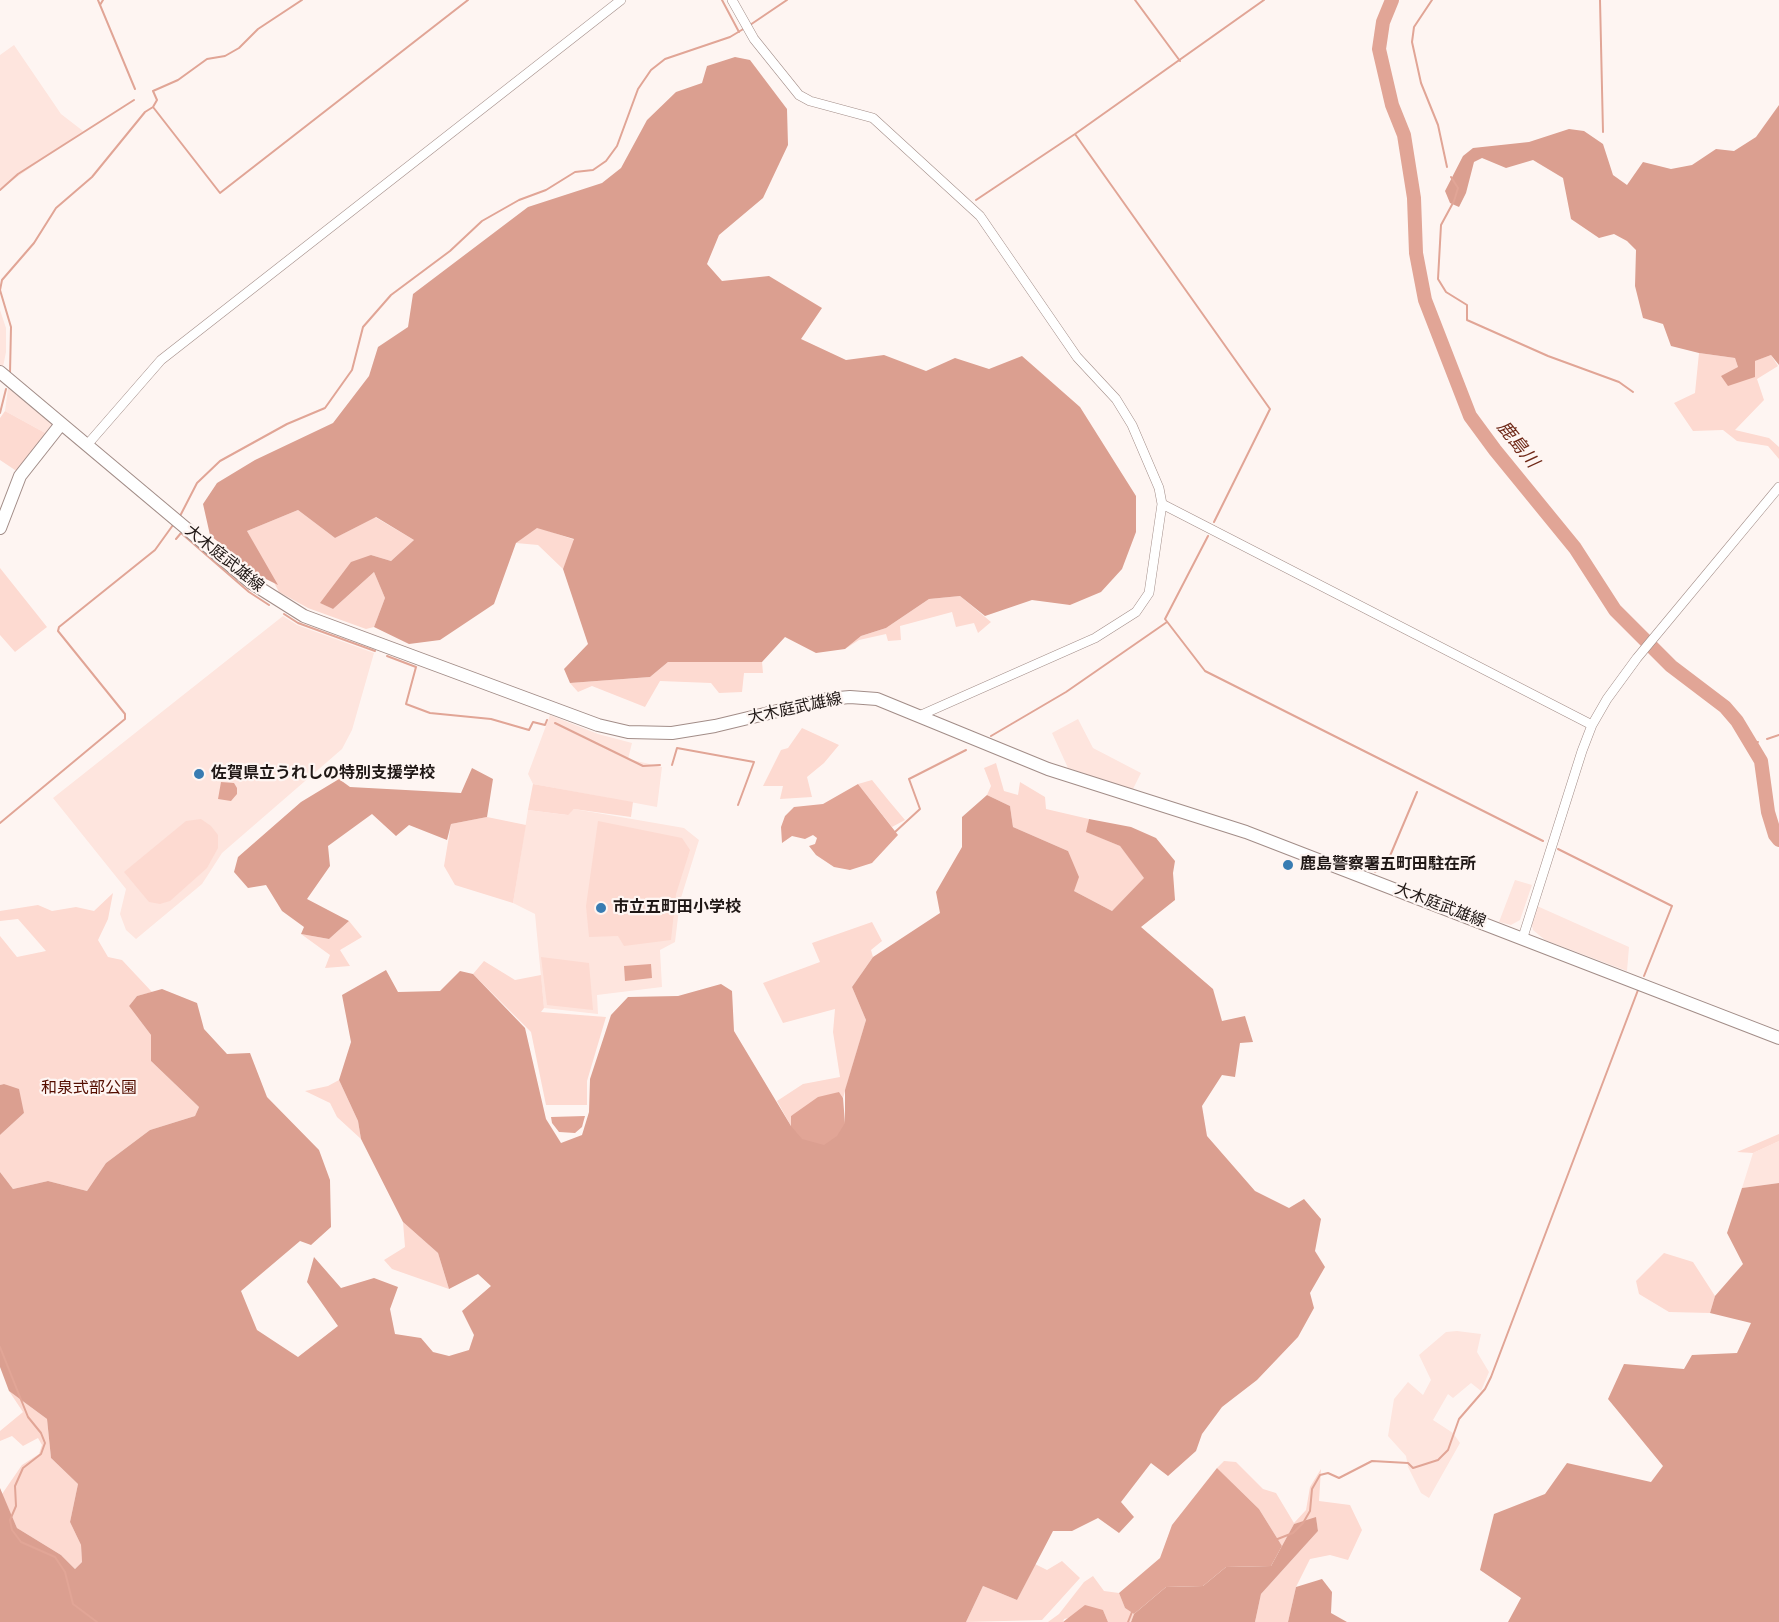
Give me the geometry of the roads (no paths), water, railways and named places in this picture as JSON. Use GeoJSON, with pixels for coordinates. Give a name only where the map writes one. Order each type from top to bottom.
{"type":"FeatureCollection","features":[{"type":"Feature","properties":{"kind":"main road","name":"大木庭武雄線"},"geometry":{"type":"LineString","coordinates":[[0,372],[250,582],[304,616],[598,725],[628,732],[672,733],[715,726],[827,699],[850,697],[877,699],[921,715],[1048,769],[1246,832],[1523,937],[1779,1038]]}},
{"type":"Feature","properties":{"kind":"main road"},"geometry":{"type":"LineString","coordinates":[[0,528],[20,476],[62,424]]}},
{"type":"Feature","properties":{"kind":"street"},"geometry":{"type":"LineString","coordinates":[[87,445],[161,360],[621,0]]}},
{"type":"Feature","properties":{"kind":"street"},"geometry":{"type":"LineString","coordinates":[[732,0],[750,33],[799,95],[810,101],[873,118],[980,216],[1077,357],[1116,399],[1148,457],[1162,504],[1149,593],[1136,612],[1095,638],[921,715]]}},
{"type":"Feature","properties":{"kind":"street"},"geometry":{"type":"LineString","coordinates":[[1523,937],[1592,725],[1607,699],[1637,658],[1779,487]]}},
{"type":"Feature","properties":{"kind":"street"},"geometry":{"type":"LineString","coordinates":[[1162,504],[1592,725]]}},
{"type":"Feature","properties":{"kind":"waterway"},"geometry":{"type":"LineString","coordinates":[[98,0],[135,89]]}},
{"type":"Feature","properties":{"kind":"waterway"},"geometry":{"type":"LineString","coordinates":[[100,5],[103,0]]}},
{"type":"Feature","properties":{"kind":"waterway"},"geometry":{"type":"LineString","coordinates":[[10,373],[11,327],[0,290],[2,280],[34,243],[56,208],[92,177],[145,112],[153,107],[157,100],[153,91],[178,80],[207,59],[225,56],[239,48],[258,29],[302,0]]}},
{"type":"Feature","properties":{"kind":"waterway"},"geometry":{"type":"LineString","coordinates":[[153,107],[220,193],[468,0]]}},
{"type":"Feature","properties":{"kind":"waterway"},"geometry":{"type":"LineString","coordinates":[[722,0],[739,32]]}},
{"type":"Feature","properties":{"kind":"waterway"},"geometry":{"type":"LineString","coordinates":[[750,25],[787,0]]}},
{"type":"Feature","properties":{"kind":"waterway"},"geometry":{"type":"LineString","coordinates":[[1135,0],[1180,61]]}},
{"type":"Feature","properties":{"kind":"waterway"},"geometry":{"type":"LineString","coordinates":[[1214,522],[1270,409],[1075,134],[1264,0]]}},
{"type":"Feature","properties":{"kind":"waterway","name":"鹿島川"},"geometry":{"type":"LineString","coordinates":[[1392,0],[1383,22],[1379,49],[1392,105],[1404,135],[1414,198],[1416,253],[1425,300],[1470,416],[1575,548],[1615,610],[1671,666],[1725,707],[1737,721],[1761,761],[1768,812],[1775,835],[1779,840]]}},
{"type":"Feature","properties":{"kind":"waterway"},"geometry":{"type":"LineString","coordinates":[[1432,0],[1414,27],[1412,42],[1421,83],[1438,125],[1447,167]]}},
{"type":"Feature","properties":{"kind":"waterway"},"geometry":{"type":"LineString","coordinates":[[1600,0],[1603,132]]}},
{"type":"Feature","properties":{"kind":"waterway"},"geometry":{"type":"LineString","coordinates":[[179,518],[197,483],[220,461],[287,424],[325,408],[352,370],[363,327],[391,295],[450,251],[482,221],[519,200],[546,190],[575,172],[593,170],[606,161],[617,146],[638,89],[651,70],[665,59],[730,37],[745,28]]}},
{"type":"Feature","properties":{"kind":"waterway"},"geometry":{"type":"LineString","coordinates":[[0,190],[18,174],[134,100]]}},
{"type":"Feature","properties":{"kind":"waterway"},"geometry":{"type":"LineString","coordinates":[[976,200],[1075,134]]}},
{"type":"Feature","properties":{"kind":"waterway"},"geometry":{"type":"LineString","coordinates":[[1451,177],[1458,188],[1441,225],[1438,279],[1446,292],[1467,305],[1467,320],[1548,356],[1619,382],[1633,392]]}},
{"type":"Feature","properties":{"kind":"waterway"},"geometry":{"type":"LineString","coordinates":[[0,413],[6,389]]}},
{"type":"Feature","properties":{"kind":"waterway"},"geometry":{"type":"LineString","coordinates":[[0,823],[125,719],[125,714],[58,631],[59,627],[155,550],[173,525]]}},
{"type":"Feature","properties":{"kind":"waterway"},"geometry":{"type":"LineString","coordinates":[[176,539],[181,533],[249,592],[269,605]]}},
{"type":"Feature","properties":{"kind":"waterway"},"geometry":{"type":"LineString","coordinates":[[1208,536],[1165,619],[1205,671],[1543,841]]}},
{"type":"Feature","properties":{"kind":"waterway"},"geometry":{"type":"LineString","coordinates":[[284,614],[298,623],[375,651]]}},
{"type":"Feature","properties":{"kind":"waterway"},"geometry":{"type":"LineString","coordinates":[[991,736],[1066,692],[1167,622]]}},
{"type":"Feature","properties":{"kind":"waterway"},"geometry":{"type":"LineString","coordinates":[[387,656],[416,667],[406,704],[430,713],[491,719],[529,730],[533,722],[545,725],[547,720]]}},
{"type":"Feature","properties":{"kind":"waterway"},"geometry":{"type":"LineString","coordinates":[[555,723],[643,766],[660,765]]}},
{"type":"Feature","properties":{"kind":"waterway"},"geometry":{"type":"LineString","coordinates":[[1767,739],[1779,735]]}},
{"type":"Feature","properties":{"kind":"waterway"},"geometry":{"type":"LineString","coordinates":[[1752,743],[1758,742]]}},
{"type":"Feature","properties":{"kind":"waterway"},"geometry":{"type":"LineString","coordinates":[[672,765],[677,748],[754,762],[738,805]]}},
{"type":"Feature","properties":{"kind":"waterway"},"geometry":{"type":"LineString","coordinates":[[895,832],[920,809],[909,779],[966,750]]}},
{"type":"Feature","properties":{"kind":"waterway"},"geometry":{"type":"LineString","coordinates":[[1375,872],[1387,863],[1417,792]]}},
{"type":"Feature","properties":{"kind":"waterway"},"geometry":{"type":"LineString","coordinates":[[1558,849],[1672,906],[1644,976]]}},
{"type":"Feature","properties":{"kind":"waterway"},"geometry":{"type":"LineString","coordinates":[[1275,1540],[1293,1533],[1303,1523],[1310,1511],[1312,1489],[1320,1475],[1328,1473],[1339,1478],[1372,1461],[1408,1463],[1413,1468],[1438,1460],[1448,1450],[1459,1419],[1485,1389],[1491,1377],[1638,990]]}},
{"type":"Feature","properties":{"kind":"waterway"},"geometry":{"type":"LineString","coordinates":[[0,1347],[28,1417],[41,1433],[45,1443],[41,1454],[23,1468],[15,1486],[16,1506],[10,1520],[12,1530],[21,1542],[55,1557],[65,1572],[73,1604],[97,1622]]}},
{"type":"Feature","properties":{"kind":"waterway"},"geometry":{"type":"LineString","coordinates":[[1128,1622],[1132,1612]]}},
{"type":"Feature","properties":{"kind":"place","name":"佐賀県立うれしの特別支援学校"},"geometry":{"type":"Point","coordinates":[199,774]}},
{"type":"Feature","properties":{"kind":"place","name":"鹿島警察署五町田駐在所"},"geometry":{"type":"Point","coordinates":[1288,865]}},
{"type":"Feature","properties":{"kind":"place","name":"市立五町田小学校"},"geometry":{"type":"Point","coordinates":[601,908]}},
{"type":"Feature","properties":{"kind":"park label","name":"和泉式部公園"},"geometry":{"type":"Point","coordinates":[89,1089]}}]}
